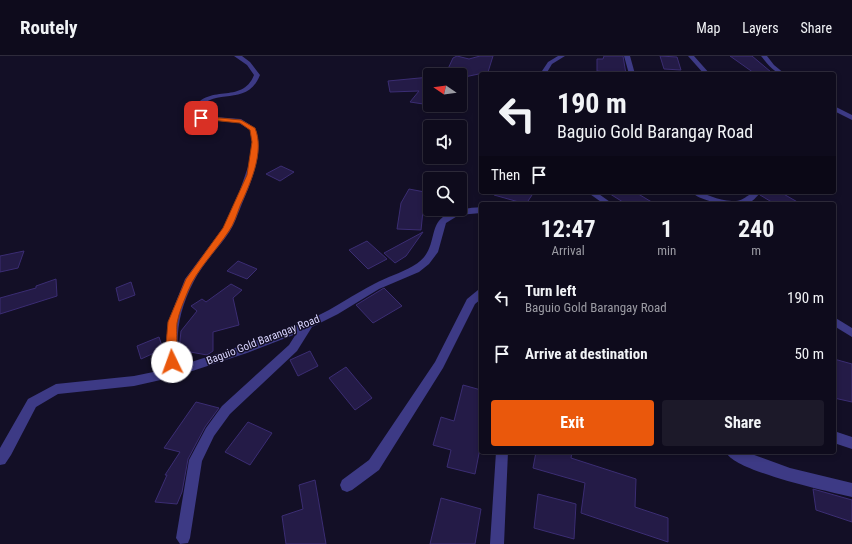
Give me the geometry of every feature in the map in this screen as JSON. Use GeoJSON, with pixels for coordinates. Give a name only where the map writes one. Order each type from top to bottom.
{"type":"FeatureCollection","features":[{"type":"Feature","properties":{"kind":"street"},"geometry":{"type":"LineString","coordinates":[[174,372],[171,345],[172,322],[184,290],[190,279],[227,229],[250,175],[255,142],[253,129],[241,121],[201,118],[196,116],[194,112],[195,107],[202,100],[246,90],[257,80],[257,75],[250,65],[237,56]]}},
{"type":"Feature","properties":{"kind":"street"},"geometry":{"type":"LineString","coordinates":[[545,72],[550,63],[562,56]]}},
{"type":"Feature","properties":{"kind":"street"},"geometry":{"type":"LineString","coordinates":[[628,56],[632,72]]}},
{"type":"Feature","properties":{"kind":"street"},"geometry":{"type":"LineString","coordinates":[[691,56],[705,72]]}},
{"type":"Feature","properties":{"kind":"street"},"geometry":{"type":"LineString","coordinates":[[764,56],[772,66],[780,72]]}},
{"type":"Feature","properties":{"kind":"street"},"geometry":{"type":"LineString","coordinates":[[836,109],[852,118]]}},
{"type":"Feature","properties":{"kind":"street"},"geometry":{"type":"LineString","coordinates":[[594,194],[606,202]]}},
{"type":"Feature","properties":{"kind":"street"},"geometry":{"type":"LineString","coordinates":[[699,194],[722,202]]}},
{"type":"Feature","properties":{"kind":"street"},"geometry":{"type":"LineString","coordinates":[[745,202],[755,194]]}},
{"type":"Feature","properties":{"kind":"street","name":"Baguio Gold Barangay Road"},"geometry":{"type":"LineString","coordinates":[[0,459],[6,451],[32,403],[56,389],[134,381],[174,372],[206,362],[308,324],[336,312],[376,287],[412,271],[423,264],[435,248],[441,222],[446,217],[456,213],[479,210]]}},
{"type":"Feature","properties":{"kind":"street"},"geometry":{"type":"LineString","coordinates":[[347,485],[374,465],[382,454],[426,388],[471,302],[479,295]]}},
{"type":"Feature","properties":{"kind":"street"},"geometry":{"type":"LineString","coordinates":[[836,322],[852,333]]}},
{"type":"Feature","properties":{"kind":"street"},"geometry":{"type":"LineString","coordinates":[[182,538],[196,460],[210,432],[231,405],[293,348],[308,324]]}},
{"type":"Feature","properties":{"kind":"street"},"geometry":{"type":"LineString","coordinates":[[836,438],[852,444]]}},
{"type":"Feature","properties":{"kind":"street"},"geometry":{"type":"LineString","coordinates":[[497,544],[502,454]]}},
{"type":"Feature","properties":{"kind":"street"},"geometry":{"type":"LineString","coordinates":[[738,454],[822,484],[852,490]]}},
{"type":"Feature","properties":{"kind":"building"},"geometry":{"type":"Polygon","coordinates":[[[457,56],[469,59],[480,56],[493,56],[488,72],[479,72],[479,74],[467,76],[467,68],[448,68],[453,58],[457,56]]]}},
{"type":"Feature","properties":{"kind":"building"},"geometry":{"type":"Polygon","coordinates":[[[604,56],[623,56],[626,72],[597,71],[597,59],[603,59],[604,56]]]}},
{"type":"Feature","properties":{"kind":"building"},"geometry":{"type":"Polygon","coordinates":[[[660,56],[677,57],[681,70],[664,69],[660,56]]]}},
{"type":"Feature","properties":{"kind":"building"},"geometry":{"type":"Polygon","coordinates":[[[730,56],[752,56],[771,72],[753,72],[730,56]]]}},
{"type":"Feature","properties":{"kind":"building"},"geometry":{"type":"Polygon","coordinates":[[[423,78],[423,104],[410,102],[419,91],[390,92],[388,81],[423,78]]]}},
{"type":"Feature","properties":{"kind":"building"},"geometry":{"type":"Polygon","coordinates":[[[281,166],[294,172],[280,181],[266,174],[281,166]]]}},
{"type":"Feature","properties":{"kind":"building"},"geometry":{"type":"Polygon","coordinates":[[[409,189],[423,192],[421,230],[397,229],[401,203],[409,189]]]}},
{"type":"Feature","properties":{"kind":"building"},"geometry":{"type":"Polygon","coordinates":[[[533,194],[527,202],[519,202],[494,195],[533,194]]]}},
{"type":"Feature","properties":{"kind":"building"},"geometry":{"type":"Polygon","coordinates":[[[610,194],[638,194],[652,202],[623,202],[610,194]]]}},
{"type":"Feature","properties":{"kind":"building"},"geometry":{"type":"Polygon","coordinates":[[[784,194],[798,202],[772,202],[760,195],[784,194]]]}},
{"type":"Feature","properties":{"kind":"building"},"geometry":{"type":"Polygon","coordinates":[[[423,232],[406,256],[395,263],[384,253],[423,232]]]}},
{"type":"Feature","properties":{"kind":"building"},"geometry":{"type":"Polygon","coordinates":[[[367,241],[387,259],[368,269],[349,250],[367,241]]]}},
{"type":"Feature","properties":{"kind":"building"},"geometry":{"type":"Polygon","coordinates":[[[24,251],[18,268],[0,272],[0,256],[24,251]]]}},
{"type":"Feature","properties":{"kind":"building"},"geometry":{"type":"Polygon","coordinates":[[[238,261],[257,269],[247,279],[227,271],[238,261]]]}},
{"type":"Feature","properties":{"kind":"building"},"geometry":{"type":"Polygon","coordinates":[[[56,279],[57,296],[0,314],[0,298],[36,288],[36,286],[56,279]]]}},
{"type":"Feature","properties":{"kind":"building"},"geometry":{"type":"Polygon","coordinates":[[[131,282],[135,295],[119,301],[116,288],[131,282]]]}},
{"type":"Feature","properties":{"kind":"building"},"geometry":{"type":"Polygon","coordinates":[[[231,284],[242,290],[233,298],[239,325],[213,332],[213,351],[207,355],[179,350],[181,331],[197,311],[191,306],[202,299],[206,302],[231,284]]]}},
{"type":"Feature","properties":{"kind":"building"},"geometry":{"type":"Polygon","coordinates":[[[384,288],[402,306],[373,323],[356,305],[384,288]]]}},
{"type":"Feature","properties":{"kind":"building"},"geometry":{"type":"Polygon","coordinates":[[[159,337],[163,349],[141,359],[137,346],[159,337]]]}},
{"type":"Feature","properties":{"kind":"building"},"geometry":{"type":"Polygon","coordinates":[[[310,351],[318,366],[298,376],[290,360],[310,351]]]}},
{"type":"Feature","properties":{"kind":"building"},"geometry":{"type":"Polygon","coordinates":[[[836,360],[852,364],[852,402],[836,398],[836,360]]]}},
{"type":"Feature","properties":{"kind":"building"},"geometry":{"type":"Polygon","coordinates":[[[346,367],[372,398],[355,410],[329,378],[346,367]]]}},
{"type":"Feature","properties":{"kind":"building"},"geometry":{"type":"Polygon","coordinates":[[[463,385],[479,389],[479,453],[475,474],[447,467],[451,450],[433,445],[441,417],[454,421],[463,385]]]}},
{"type":"Feature","properties":{"kind":"building"},"geometry":{"type":"Polygon","coordinates":[[[196,402],[219,408],[205,427],[188,459],[182,492],[177,504],[155,502],[167,475],[165,475],[180,452],[164,448],[196,402]]]}},
{"type":"Feature","properties":{"kind":"building"},"geometry":{"type":"Polygon","coordinates":[[[248,422],[272,433],[250,465],[225,452],[248,422]]]}},
{"type":"Feature","properties":{"kind":"building"},"geometry":{"type":"Polygon","coordinates":[[[536,454],[572,454],[571,458],[636,479],[635,507],[668,518],[668,542],[581,513],[585,483],[533,468],[536,454]]]}},
{"type":"Feature","properties":{"kind":"building"},"geometry":{"type":"Polygon","coordinates":[[[315,480],[326,544],[286,544],[282,516],[303,509],[299,485],[315,480]]]}},
{"type":"Feature","properties":{"kind":"building"},"geometry":{"type":"Polygon","coordinates":[[[813,489],[852,500],[852,522],[816,510],[813,489]]]}},
{"type":"Feature","properties":{"kind":"building"},"geometry":{"type":"Polygon","coordinates":[[[538,494],[576,504],[574,539],[534,528],[538,494]]]}},
{"type":"Feature","properties":{"kind":"building"},"geometry":{"type":"Polygon","coordinates":[[[441,498],[481,509],[475,544],[430,544],[441,498]]]}},
{"type":"Feature","properties":{"kind":"route"},"geometry":{"type":"LineString","coordinates":[[172,362],[172,322],[184,290],[190,279],[227,229],[250,175],[255,142],[253,129],[241,121],[201,118]]}}]}
